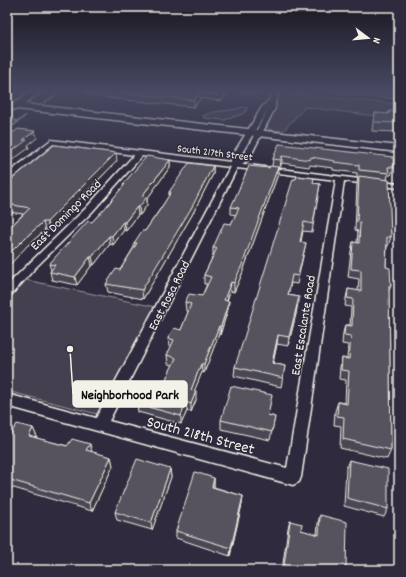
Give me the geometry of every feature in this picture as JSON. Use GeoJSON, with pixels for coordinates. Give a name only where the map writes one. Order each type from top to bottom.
{"type":"FeatureCollection","features":[{"type":"Feature","properties":{"kind":"street"},"geometry":{"type":"LineString","coordinates":[[112,119],[399,149]]}},
{"type":"Feature","properties":{"kind":"street","name":"East Rosa Road"},"geometry":{"type":"LineString","coordinates":[[100,425],[235,165],[245,160],[254,133],[264,119]]}},
{"type":"Feature","properties":{"kind":"street","name":"South 217th Street"},"geometry":{"type":"LineString","coordinates":[[7,178],[52,142],[399,186]]}},
{"type":"Feature","properties":{"kind":"street","name":"East Domingo Road"},"geometry":{"type":"LineString","coordinates":[[7,292],[32,264],[89,210],[140,153]]}},
{"type":"Feature","properties":{"kind":"street","name":"East Escalante Road"},"geometry":{"type":"LineString","coordinates":[[293,477],[340,178]]}},
{"type":"Feature","properties":{"kind":"street","name":"South 218th Street"},"geometry":{"type":"LineString","coordinates":[[8,402],[293,477]]}},
{"type":"Feature","properties":{"kind":"shaded area"},"geometry":{"type":"Polygon","coordinates":[[[270,119],[294,119],[283,131],[269,130],[267,126],[270,119]]]}},
{"type":"Feature","properties":{"kind":"shaded area"},"geometry":{"type":"Polygon","coordinates":[[[26,280],[156,307],[97,414],[7,391],[7,301],[26,280]]]}},
{"type":"Feature","properties":{"kind":"building"},"geometry":{"type":"Polygon","coordinates":[[[374,119],[399,119],[399,123],[374,122],[374,119]]]}},
{"type":"Feature","properties":{"kind":"building"},"geometry":{"type":"Polygon","coordinates":[[[18,129],[35,131],[23,140],[27,140],[7,155],[7,137],[18,129]]]}},
{"type":"Feature","properties":{"kind":"building"},"geometry":{"type":"Polygon","coordinates":[[[279,144],[393,157],[394,167],[388,167],[389,173],[359,170],[359,165],[311,157],[310,160],[282,156],[281,160],[273,159],[279,144]]]}},
{"type":"Feature","properties":{"kind":"building"},"geometry":{"type":"Polygon","coordinates":[[[54,145],[116,153],[47,222],[43,222],[7,256],[7,229],[30,208],[7,204],[7,183],[54,145]]]}},
{"type":"Feature","properties":{"kind":"building"},"geometry":{"type":"Polygon","coordinates":[[[147,156],[170,160],[142,196],[147,197],[139,207],[137,207],[125,222],[123,222],[112,236],[109,236],[92,257],[90,257],[75,277],[50,272],[55,265],[49,264],[88,221],[92,222],[106,207],[147,156]]]}},
{"type":"Feature","properties":{"kind":"building"},"geometry":{"type":"Polygon","coordinates":[[[189,163],[213,166],[192,207],[142,290],[106,284],[116,269],[120,270],[137,243],[134,243],[142,231],[145,231],[159,211],[171,192],[169,192],[189,163]]]}},
{"type":"Feature","properties":{"kind":"building"},"geometry":{"type":"Polygon","coordinates":[[[249,166],[269,168],[270,166],[278,167],[242,265],[234,283],[231,282],[224,300],[229,301],[221,326],[219,326],[204,364],[201,364],[191,390],[196,391],[191,404],[186,402],[181,416],[137,404],[143,391],[157,394],[176,358],[167,355],[174,340],[168,338],[174,328],[181,330],[191,304],[185,302],[189,294],[202,296],[211,277],[204,275],[217,248],[213,248],[224,223],[231,224],[239,208],[231,207],[249,166]]]}},
{"type":"Feature","properties":{"kind":"building"},"geometry":{"type":"Polygon","coordinates":[[[297,176],[314,178],[313,183],[320,184],[313,224],[304,222],[300,242],[306,243],[298,276],[292,275],[288,295],[299,297],[289,337],[278,335],[272,363],[285,366],[283,378],[235,367],[293,179],[296,179],[297,176]]]}},
{"type":"Feature","properties":{"kind":"building"},"geometry":{"type":"Polygon","coordinates":[[[359,176],[389,180],[391,237],[387,237],[386,267],[390,268],[391,286],[389,285],[391,450],[343,439],[344,417],[337,416],[338,402],[347,404],[349,371],[341,370],[342,358],[349,359],[351,336],[344,335],[345,325],[352,326],[353,299],[347,298],[348,289],[361,291],[361,270],[351,269],[353,242],[359,243],[360,223],[357,222],[359,176]]]}},
{"type":"Feature","properties":{"kind":"building"},"geometry":{"type":"Polygon","coordinates":[[[231,386],[272,395],[268,415],[275,417],[272,432],[221,420],[231,386]]]}},
{"type":"Feature","properties":{"kind":"building"},"geometry":{"type":"Polygon","coordinates":[[[17,424],[33,428],[29,436],[67,446],[72,439],[90,444],[86,450],[111,457],[89,503],[7,479],[7,439],[17,424]]]}},
{"type":"Feature","properties":{"kind":"building"},"geometry":{"type":"Polygon","coordinates":[[[137,459],[170,469],[151,523],[115,512],[137,459]]]}},
{"type":"Feature","properties":{"kind":"building"},"geometry":{"type":"Polygon","coordinates":[[[349,460],[388,469],[388,509],[347,498],[349,460]]]}},
{"type":"Feature","properties":{"kind":"building"},"geometry":{"type":"Polygon","coordinates":[[[195,472],[214,478],[212,487],[243,496],[231,548],[176,531],[195,472]]]}},
{"type":"Feature","properties":{"kind":"building"},"geometry":{"type":"Polygon","coordinates":[[[320,515],[347,522],[346,570],[300,570],[284,566],[290,521],[302,524],[301,530],[319,535],[320,515]]]}},
{"type":"Feature","properties":{"kind":"waterway"},"geometry":{"type":"LineString","coordinates":[[8,120],[19,121]]}},
{"type":"Feature","properties":{"kind":"waterway"},"geometry":{"type":"LineString","coordinates":[[14,125],[19,121]]}},
{"type":"Feature","properties":{"kind":"place","name":"Neighborhood Park"},"geometry":{"type":"Point","coordinates":[70,349]}}]}
